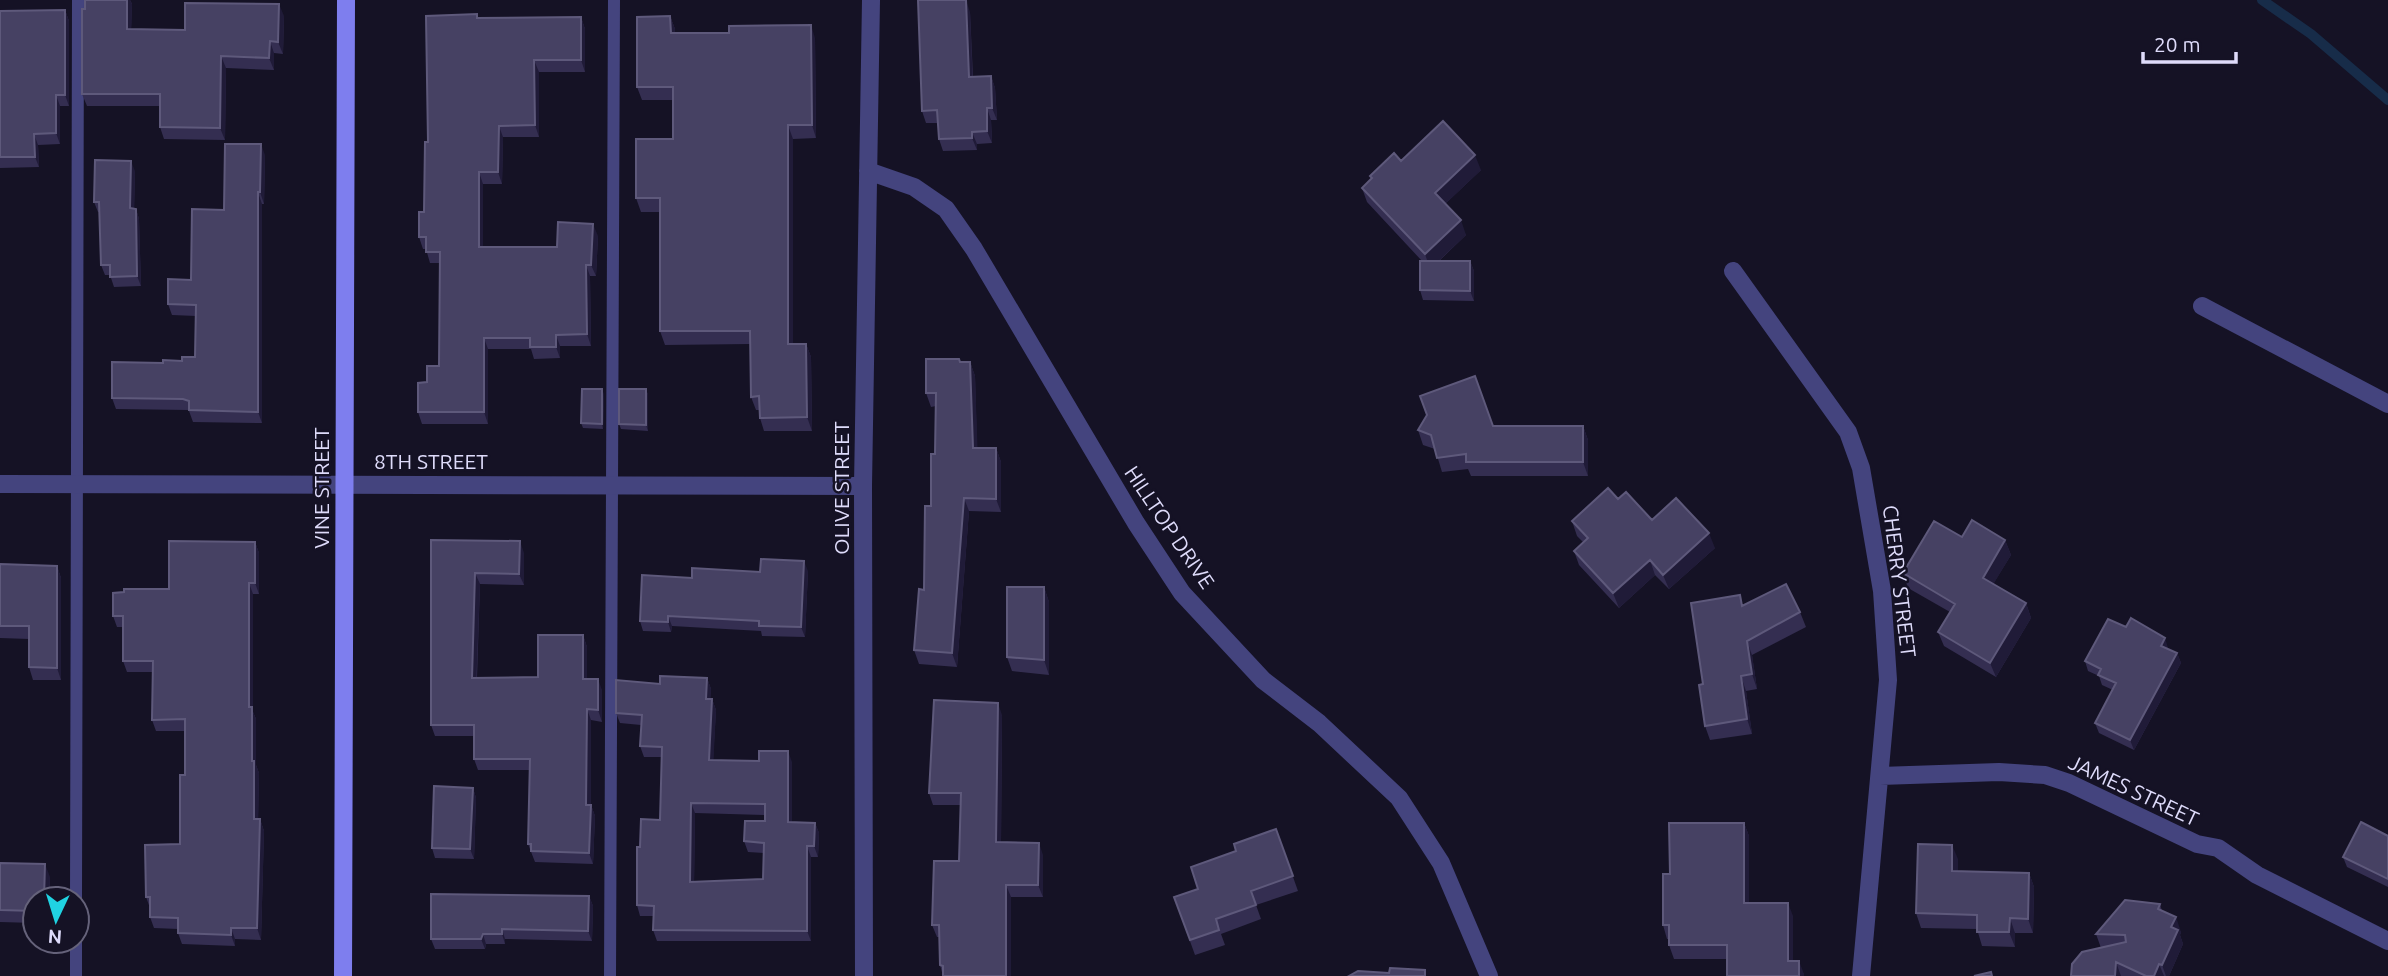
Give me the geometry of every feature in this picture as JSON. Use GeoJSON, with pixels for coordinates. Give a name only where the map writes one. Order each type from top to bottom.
{"type":"FeatureCollection","features":[{"type":"Feature","properties":{"kind":"street","name":"VINE STREET"},"geometry":{"type":"LineString","coordinates":[[343,976],[346,0]]}},
{"type":"Feature","properties":{"kind":"street","name":"OLIVE STREET"},"geometry":{"type":"LineString","coordinates":[[864,976],[863,486],[871,0]]}},
{"type":"Feature","properties":{"kind":"street","name":"HILLTOP DRIVE"},"geometry":{"type":"LineString","coordinates":[[868,171],[914,187],[946,209],[974,249],[1136,523],[1182,593],[1263,680],[1319,723],[1399,798],[1441,863],[1489,976]]}},
{"type":"Feature","properties":{"kind":"street","name":"CHERRY STREET"},"geometry":{"type":"LineString","coordinates":[[1733,271],[1847,432],[1861,468],[1882,592],[1888,680],[1861,976]]}},
{"type":"Feature","properties":{"kind":"street"},"geometry":{"type":"LineString","coordinates":[[2202,306],[2388,404]]}},
{"type":"Feature","properties":{"kind":"street","name":"8TH STREET"},"geometry":{"type":"LineString","coordinates":[[0,484],[78,482],[863,486]]}},
{"type":"Feature","properties":{"kind":"street","name":"JAMES STREET"},"geometry":{"type":"LineString","coordinates":[[1880,776],[1999,772],[2045,775],[2197,844],[2218,848],[2257,875],[2388,941]]}},
{"type":"Feature","properties":{"kind":"lane"},"geometry":{"type":"LineString","coordinates":[[76,885],[78,0]]}},
{"type":"Feature","properties":{"kind":"lane"},"geometry":{"type":"LineString","coordinates":[[610,976],[614,0]]}},
{"type":"Feature","properties":{"kind":"lane"},"geometry":{"type":"LineString","coordinates":[[76,955],[76,976]]}},
{"type":"Feature","properties":{"kind":"building"},"geometry":{"type":"Polygon","coordinates":[[[85,0],[127,0],[127,29],[185,30],[185,3],[279,4],[278,42],[270,41],[269,58],[221,56],[220,128],[160,127],[160,94],[82,94],[82,9],[85,9],[85,0]]]}},
{"type":"Feature","properties":{"kind":"building"},"geometry":{"type":"Polygon","coordinates":[[[918,0],[966,0],[969,77],[991,76],[992,108],[987,108],[987,131],[972,132],[972,138],[939,139],[937,110],[922,111],[918,0]]]}},
{"type":"Feature","properties":{"kind":"building"},"geometry":{"type":"Polygon","coordinates":[[[65,10],[65,95],[56,95],[56,133],[34,134],[35,157],[0,157],[0,11],[65,10]]]}},
{"type":"Feature","properties":{"kind":"building"},"geometry":{"type":"Polygon","coordinates":[[[477,14],[477,18],[581,17],[581,60],[534,60],[535,125],[499,126],[498,172],[479,172],[479,247],[557,247],[558,222],[593,224],[591,265],[586,265],[587,334],[556,335],[556,347],[530,347],[530,338],[484,338],[484,412],[418,412],[418,383],[427,382],[427,366],[439,366],[440,252],[426,252],[426,237],[419,237],[419,212],[424,212],[425,142],[428,142],[426,16],[477,14]]]}},
{"type":"Feature","properties":{"kind":"building"},"geometry":{"type":"Polygon","coordinates":[[[670,16],[671,33],[729,33],[729,26],[811,25],[812,125],[788,125],[788,344],[806,344],[807,417],[760,418],[759,396],[751,397],[750,331],[660,331],[660,198],[636,198],[636,139],[673,139],[673,87],[637,87],[637,17],[670,16]]]}},
{"type":"Feature","properties":{"kind":"building"},"geometry":{"type":"Polygon","coordinates":[[[1443,121],[1475,155],[1435,193],[1461,220],[1425,254],[1362,188],[1372,178],[1370,176],[1394,153],[1401,161],[1443,121]]]}},
{"type":"Feature","properties":{"kind":"building"},"geometry":{"type":"Polygon","coordinates":[[[225,144],[261,144],[258,192],[258,412],[189,410],[189,401],[183,399],[112,398],[112,362],[163,363],[163,360],[182,361],[182,357],[195,357],[196,305],[168,304],[168,279],[191,280],[192,209],[224,210],[225,144]]]}},
{"type":"Feature","properties":{"kind":"building"},"geometry":{"type":"Polygon","coordinates":[[[95,160],[131,161],[130,208],[136,209],[137,276],[110,277],[110,265],[101,265],[99,202],[94,202],[95,160]]]}},
{"type":"Feature","properties":{"kind":"building"},"geometry":{"type":"Polygon","coordinates":[[[1420,261],[1470,261],[1470,291],[1420,290],[1420,261]]]}},
{"type":"Feature","properties":{"kind":"building"},"geometry":{"type":"Polygon","coordinates":[[[926,359],[959,359],[960,362],[970,362],[973,448],[996,448],[996,499],[964,498],[952,653],[914,650],[919,589],[924,590],[925,506],[931,506],[931,454],[935,454],[936,393],[926,393],[926,359]]]}},
{"type":"Feature","properties":{"kind":"building"},"geometry":{"type":"Polygon","coordinates":[[[1475,376],[1493,426],[1583,426],[1583,462],[1466,462],[1466,454],[1437,458],[1431,435],[1418,430],[1427,415],[1420,396],[1475,376]]]}},
{"type":"Feature","properties":{"kind":"building"},"geometry":{"type":"Polygon","coordinates":[[[582,389],[602,389],[602,424],[581,423],[582,389]]]}},
{"type":"Feature","properties":{"kind":"building"},"geometry":{"type":"Polygon","coordinates":[[[619,389],[646,389],[646,425],[619,424],[619,389]]]}},
{"type":"Feature","properties":{"kind":"building"},"geometry":{"type":"Polygon","coordinates":[[[1608,488],[1618,499],[1626,492],[1652,520],[1676,498],[1709,533],[1663,575],[1650,560],[1613,593],[1574,551],[1588,538],[1572,521],[1608,488]]]}},
{"type":"Feature","properties":{"kind":"building"},"geometry":{"type":"Polygon","coordinates":[[[1972,520],[2005,540],[1983,578],[2026,603],[1990,663],[1938,632],[1955,604],[1903,573],[1934,521],[1962,537],[1972,520]]]}},
{"type":"Feature","properties":{"kind":"building"},"geometry":{"type":"Polygon","coordinates":[[[431,540],[520,541],[519,574],[475,573],[472,678],[538,677],[538,635],[583,635],[583,679],[598,679],[598,710],[587,709],[586,805],[591,805],[589,853],[531,851],[531,844],[528,844],[530,759],[474,759],[474,725],[431,725],[431,540]]]}},
{"type":"Feature","properties":{"kind":"building"},"geometry":{"type":"Polygon","coordinates":[[[169,541],[255,542],[255,583],[249,583],[249,707],[252,707],[254,819],[260,819],[257,928],[231,928],[231,935],[178,933],[178,918],[150,917],[150,897],[146,897],[145,845],[180,844],[180,775],[185,775],[185,719],[152,720],[153,661],[123,661],[123,616],[113,616],[113,593],[124,592],[124,589],[169,589],[169,541]]]}},
{"type":"Feature","properties":{"kind":"building"},"geometry":{"type":"Polygon","coordinates":[[[761,559],[804,561],[801,627],[759,626],[759,621],[668,616],[668,622],[640,621],[642,575],[692,578],[692,568],[760,572],[761,559]]]}},
{"type":"Feature","properties":{"kind":"building"},"geometry":{"type":"Polygon","coordinates":[[[0,564],[57,566],[57,668],[29,667],[29,626],[0,626],[0,564]]]}},
{"type":"Feature","properties":{"kind":"building"},"geometry":{"type":"Polygon","coordinates":[[[1786,584],[1800,612],[1747,641],[1752,674],[1741,676],[1747,719],[1705,726],[1699,685],[1703,684],[1691,603],[1740,595],[1742,606],[1786,584]]]}},
{"type":"Feature","properties":{"kind":"building"},"geometry":{"type":"Polygon","coordinates":[[[1007,587],[1044,587],[1044,660],[1007,657],[1007,587]]]}},
{"type":"Feature","properties":{"kind":"building"},"geometry":{"type":"Polygon","coordinates":[[[2131,618],[2165,638],[2161,646],[2177,653],[2130,740],[2095,723],[2116,683],[2098,675],[2101,669],[2085,661],[2108,619],[2126,627],[2131,618]]]}},
{"type":"Feature","properties":{"kind":"building"},"geometry":{"type":"Polygon","coordinates":[[[660,676],[707,678],[706,699],[712,699],[709,760],[759,761],[759,751],[788,751],[788,822],[815,823],[814,846],[807,846],[807,931],[653,930],[654,906],[637,905],[637,847],[640,847],[641,819],[660,820],[662,747],[640,746],[642,715],[616,713],[616,680],[660,684],[660,676]],[[691,803],[690,882],[763,879],[764,843],[744,841],[745,821],[765,821],[765,804],[691,803]]]}},
{"type":"Feature","properties":{"kind":"building"},"geometry":{"type":"Polygon","coordinates":[[[934,700],[998,703],[996,842],[1039,843],[1038,885],[1006,885],[1006,976],[943,976],[943,966],[940,965],[939,925],[932,925],[934,861],[959,861],[961,793],[929,793],[934,700]]]}},
{"type":"Feature","properties":{"kind":"building"},"geometry":{"type":"Polygon","coordinates":[[[434,786],[473,788],[470,849],[432,848],[434,786]]]}},
{"type":"Feature","properties":{"kind":"building"},"geometry":{"type":"Polygon","coordinates":[[[2361,822],[2388,836],[2388,879],[2343,857],[2361,822]]]}},
{"type":"Feature","properties":{"kind":"building"},"geometry":{"type":"Polygon","coordinates":[[[1669,823],[1744,823],[1744,903],[1788,903],[1788,961],[1799,961],[1799,976],[1727,976],[1727,945],[1669,945],[1669,925],[1663,925],[1663,874],[1670,874],[1669,823]]]}},
{"type":"Feature","properties":{"kind":"building"},"geometry":{"type":"Polygon","coordinates":[[[1276,829],[1293,876],[1251,891],[1256,905],[1216,919],[1219,930],[1190,940],[1174,897],[1198,889],[1191,867],[1236,851],[1234,844],[1276,829]]]}},
{"type":"Feature","properties":{"kind":"building"},"geometry":{"type":"Polygon","coordinates":[[[1918,844],[1952,845],[1952,871],[2029,873],[2028,919],[2010,918],[2009,932],[1977,932],[1977,915],[1916,913],[1918,844]]]}},
{"type":"Feature","properties":{"kind":"building"},"geometry":{"type":"Polygon","coordinates":[[[0,863],[45,864],[44,885],[21,885],[21,911],[0,910],[0,863]]]}},
{"type":"Feature","properties":{"kind":"building"},"geometry":{"type":"Polygon","coordinates":[[[431,894],[589,896],[588,931],[502,929],[502,934],[483,934],[481,939],[431,939],[431,894]]]}},
{"type":"Feature","properties":{"kind":"building"},"geometry":{"type":"Polygon","coordinates":[[[2125,900],[2160,904],[2158,909],[2176,917],[2171,927],[2178,930],[2162,965],[2159,964],[2154,976],[2146,976],[2116,962],[2115,976],[2071,976],[2072,964],[2082,952],[2126,942],[2125,935],[2096,934],[2125,900]]]}},
{"type":"Feature","properties":{"kind":"building"},"geometry":{"type":"Polygon","coordinates":[[[1390,968],[1425,970],[1425,976],[1349,976],[1358,971],[1389,973],[1390,968]]]}},
{"type":"Feature","properties":{"kind":"building"},"geometry":{"type":"Polygon","coordinates":[[[1991,972],[1992,976],[1974,976],[1991,972]]]}},
{"type":"Feature","properties":{"kind":"waterway"},"geometry":{"type":"LineString","coordinates":[[2262,0],[2311,34],[2388,100]]}}]}
